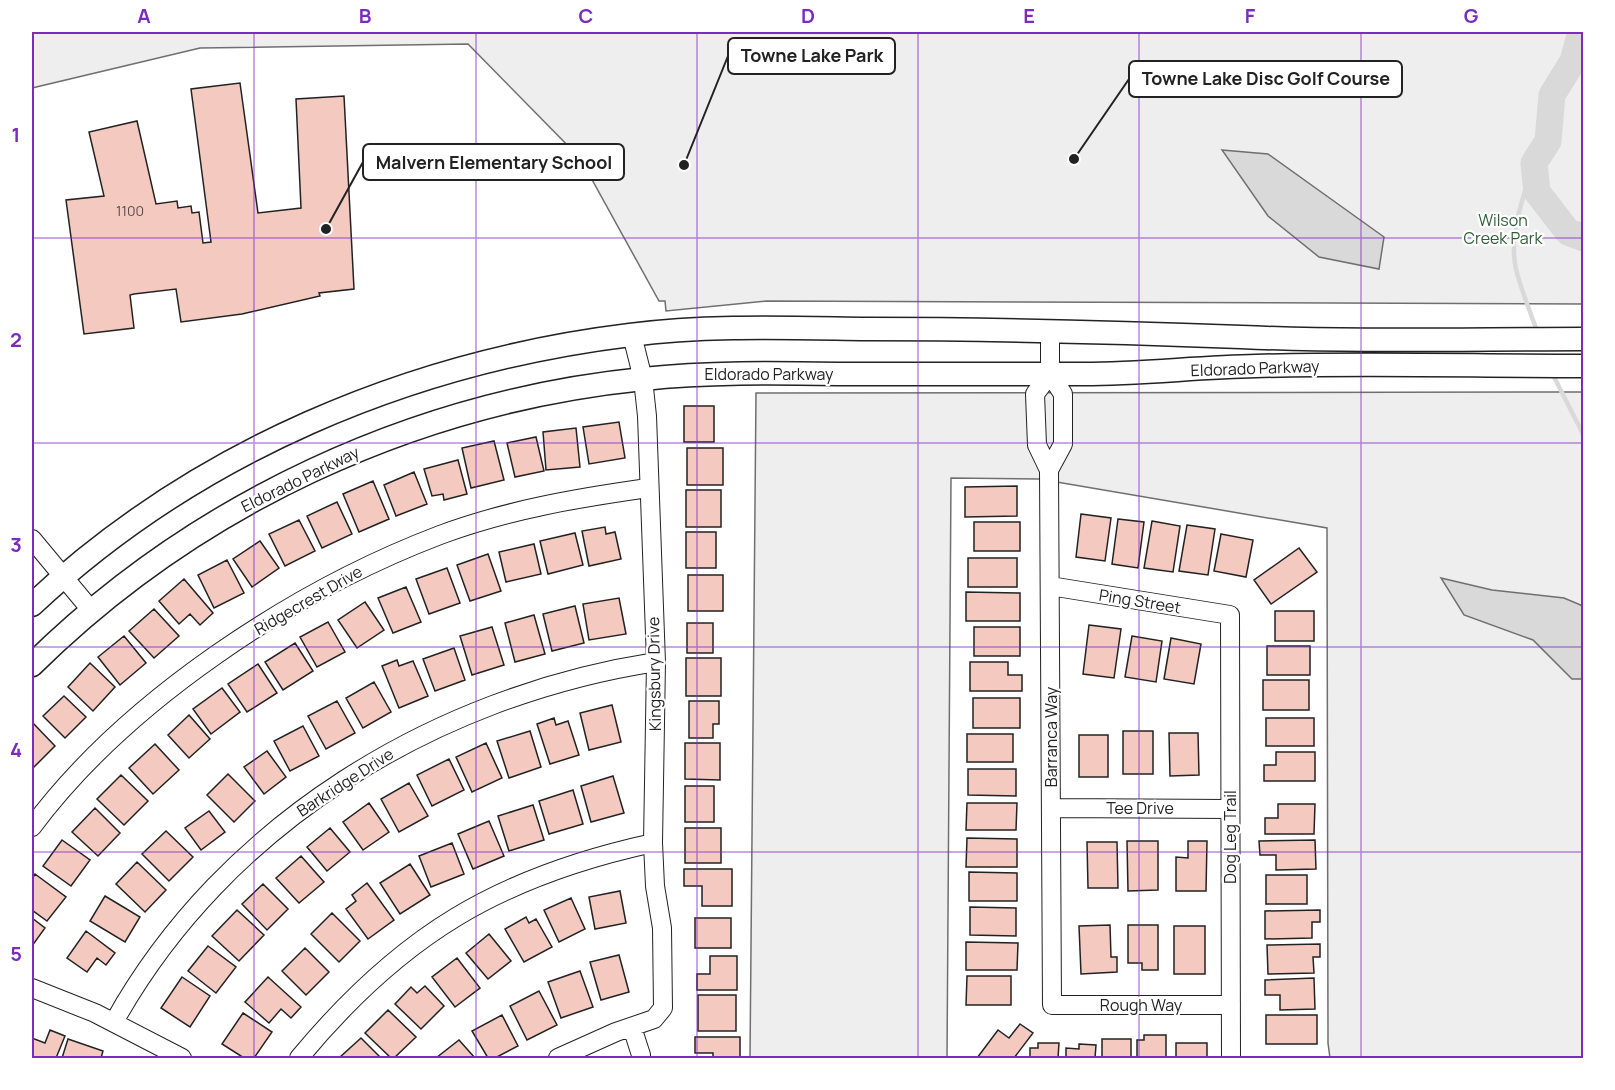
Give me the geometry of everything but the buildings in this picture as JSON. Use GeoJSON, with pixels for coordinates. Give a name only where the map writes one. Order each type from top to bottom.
{"type":"FeatureCollection","features":[{"type":"Feature","properties":{"kind":"main road","name":"Eldorado Parkway"},"geometry":{"type":"LineString","coordinates":[[32,605],[63,576],[179,490],[249,451],[346,406],[400,387],[483,363],[553,347],[632,335],[755,328],[1050,330],[1298,338],[1584,339]]}},
{"type":"Feature","properties":{"kind":"main road","name":"Eldorado Parkway"},"geometry":{"type":"LineString","coordinates":[[32,665],[91,610],[196,534],[242,506],[331,461],[465,413],[548,393],[643,379],[744,373],[1050,374],[1149,373],[1234,367],[1312,365],[1584,366]]}},
{"type":"Feature","properties":{"kind":"street","name":"Barranca Way"},"geometry":{"type":"LineString","coordinates":[[1049,470],[1063,444],[1063,394],[1050,374],[1050,330]]}},
{"type":"Feature","properties":{"kind":"street","name":"Kingsbury Drive"},"geometry":{"type":"LineString","coordinates":[[632,335],[643,379],[647,416],[656,662],[652,843],[655,886],[662,927],[664,995],[659,1014],[654,1019],[632,1027]]}},
{"type":"Feature","properties":{"kind":"street","name":"Barranca Way"},"geometry":{"type":"LineString","coordinates":[[1050,374],[1035,394],[1037,445],[1049,470],[1052,1005]]}},
{"type":"Feature","properties":{"kind":"street","name":"Ridgecrest Drive"},"geometry":{"type":"LineString","coordinates":[[32,827],[87,763],[149,706],[221,651],[297,604],[371,565],[441,535],[514,512],[583,497],[648,488]]}},
{"type":"Feature","properties":{"kind":"street"},"geometry":{"type":"LineString","coordinates":[[32,539],[91,610]]}},
{"type":"Feature","properties":{"kind":"street","name":"Ping Street"},"geometry":{"type":"LineString","coordinates":[[1050,586],[1230,615]]}},
{"type":"Feature","properties":{"kind":"street","name":"Dog Leg Trail"},"geometry":{"type":"LineString","coordinates":[[1230,615],[1231,1059]]}},
{"type":"Feature","properties":{"kind":"street","name":"Barkridge Drive"},"geometry":{"type":"LineString","coordinates":[[114,1022],[132,988],[178,926],[231,870],[283,823],[346,778],[412,739],[476,709],[549,684],[656,662]]}},
{"type":"Feature","properties":{"kind":"street","name":"Tee Drive"},"geometry":{"type":"LineString","coordinates":[[1052,808],[1229,809]]}},
{"type":"Feature","properties":{"kind":"street"},"geometry":{"type":"LineString","coordinates":[[299,1059],[334,1016],[379,972],[438,928],[483,901],[540,874],[600,854],[652,843]]}},
{"type":"Feature","properties":{"kind":"street"},"geometry":{"type":"LineString","coordinates":[[32,988],[114,1022],[182,1059]]}},
{"type":"Feature","properties":{"kind":"street","name":"Rough Way"},"geometry":{"type":"LineString","coordinates":[[1052,1005],[1230,1005]]}},
{"type":"Feature","properties":{"kind":"street"},"geometry":{"type":"LineString","coordinates":[[558,1059],[632,1027],[641,1055]]}},
{"type":"Feature","properties":{"kind":"green space","name":"Wilson Creek Park"},"geometry":{"type":"Polygon","coordinates":[[[32,32],[1583,32],[1583,304],[767,301],[666,311],[665,301],[659,301],[580,158],[468,44],[200,48],[32,88],[32,32]]]}},
{"type":"Feature","properties":{"kind":"green space"},"geometry":{"type":"Polygon","coordinates":[[[1583,392],[1583,1058],[1330,1058],[1328,1043],[1327,528],[1039,479],[951,478],[947,1058],[750,1058],[756,393],[1583,392]]]}},
{"type":"Feature","properties":{"kind":"shaded area"},"geometry":{"type":"Polygon","coordinates":[[[1222,150],[1268,154],[1384,237],[1379,269],[1319,257],[1268,216],[1222,150]]]}},
{"type":"Feature","properties":{"kind":"shaded area"},"geometry":{"type":"Polygon","coordinates":[[[1441,578],[1492,590],[1564,598],[1583,606],[1583,679],[1572,679],[1533,640],[1464,615],[1441,578]]]}},
{"type":"Feature","properties":{"kind":"waterway"},"geometry":{"type":"LineString","coordinates":[[1581,32],[1573,61],[1552,95],[1548,141],[1534,163],[1537,192],[1568,232],[1584,238]]}},
{"type":"Feature","properties":{"kind":"waterway"},"geometry":{"type":"LineString","coordinates":[[1534,163],[1518,215],[1514,256],[1520,285],[1537,331]]}},
{"type":"Feature","properties":{"kind":"waterway"},"geometry":{"type":"LineString","coordinates":[[1552,373],[1584,436]]}},
{"type":"Feature","properties":{"kind":"place","name":"Towne Lake Disc Golf Course"},"geometry":{"type":"Point","coordinates":[1074,159]}},
{"type":"Feature","properties":{"kind":"place","name":"Towne Lake Park"},"geometry":{"type":"Point","coordinates":[684,165]}},
{"type":"Feature","properties":{"kind":"place","name":"Malvern Elementary School"},"geometry":{"type":"Point","coordinates":[326,229]}}]}
